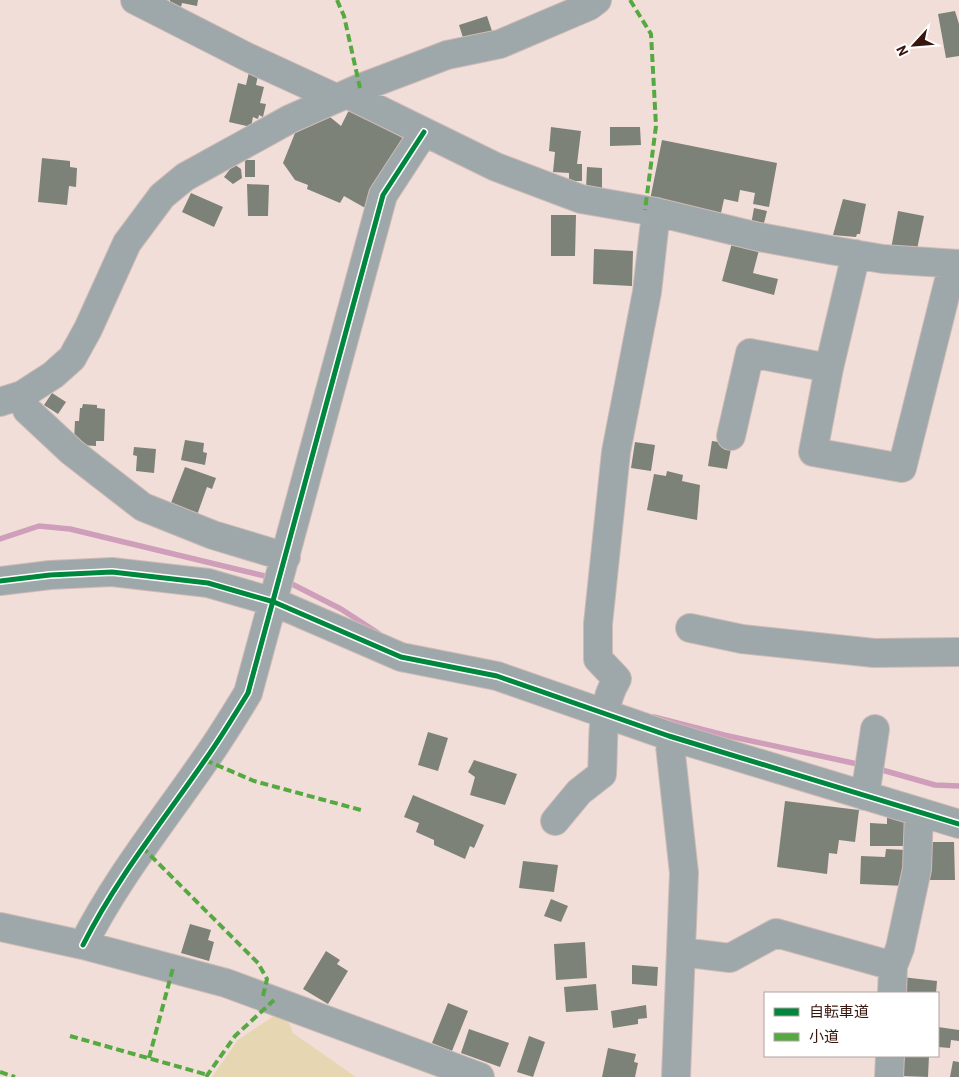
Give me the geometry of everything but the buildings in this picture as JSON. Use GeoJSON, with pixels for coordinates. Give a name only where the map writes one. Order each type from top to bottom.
{"type":"FeatureCollection","features":[{"type":"Feature","properties":{"kind":"street"},"geometry":{"type":"LineString","coordinates":[[134,0],[247,57],[424,132],[496,166],[581,199],[656,212],[759,237],[856,254],[883,259],[956,264],[902,468],[813,452],[829,368],[856,254]]}},
{"type":"Feature","properties":{"kind":"street"},"geometry":{"type":"LineString","coordinates":[[284,563],[143,506],[72,452],[27,410],[11,399],[53,376],[72,358],[88,329],[127,243],[162,196],[185,177],[290,119],[341,96],[447,55],[500,44],[589,6],[597,0]]}},
{"type":"Feature","properties":{"kind":"street"},"geometry":{"type":"LineString","coordinates":[[83,945],[99,914],[142,847],[205,760],[248,693],[383,195],[424,132]]}},
{"type":"Feature","properties":{"kind":"street"},"geometry":{"type":"LineString","coordinates":[[555,821],[579,792],[602,774],[605,713],[612,686],[617,679],[598,659],[598,624],[616,452],[647,292],[656,212]]}},
{"type":"Feature","properties":{"kind":"street"},"geometry":{"type":"LineString","coordinates":[[731,436],[750,353],[829,368]]}},
{"type":"Feature","properties":{"kind":"street"},"geometry":{"type":"LineString","coordinates":[[0,582],[50,575],[112,572],[208,583],[275,599],[400,657],[497,676],[670,736],[868,778],[919,812],[959,824]]}},
{"type":"Feature","properties":{"kind":"street"},"geometry":{"type":"LineString","coordinates":[[690,628],[742,639],[874,653],[959,652]]}},
{"type":"Feature","properties":{"kind":"street"},"geometry":{"type":"LineString","coordinates":[[868,778],[875,729]]}},
{"type":"Feature","properties":{"kind":"street"},"geometry":{"type":"LineString","coordinates":[[670,736],[684,872],[676,1077]]}},
{"type":"Feature","properties":{"kind":"street"},"geometry":{"type":"LineString","coordinates":[[892,992],[893,966],[900,948],[917,869],[919,812]]}},
{"type":"Feature","properties":{"kind":"street"},"geometry":{"type":"LineString","coordinates":[[0,927],[83,945],[226,983],[480,1077]]}},
{"type":"Feature","properties":{"kind":"street"},"geometry":{"type":"LineString","coordinates":[[681,952],[730,958],[776,933],[893,966]]}},
{"type":"Feature","properties":{"kind":"street"},"geometry":{"type":"LineString","coordinates":[[889,1077],[890,1057]]}},
{"type":"Feature","properties":{"kind":"shaded area"},"geometry":{"type":"Polygon","coordinates":[[[275,1015],[289,1023],[293,1033],[356,1077],[212,1077],[238,1040],[275,1015]]]}},
{"type":"Feature","properties":{"kind":"waterway"},"geometry":{"type":"LineString","coordinates":[[0,539],[39,526],[70,529],[273,578]]}},
{"type":"Feature","properties":{"kind":"waterway"},"geometry":{"type":"LineString","coordinates":[[286,581],[341,609],[378,633]]}},
{"type":"Feature","properties":{"kind":"waterway"},"geometry":{"type":"LineString","coordinates":[[654,717],[724,735],[862,765]]}},
{"type":"Feature","properties":{"kind":"waterway"},"geometry":{"type":"LineString","coordinates":[[875,768],[935,785],[959,786]]}},
{"type":"Feature","properties":{"kind":"marked path"},"geometry":{"type":"LineString","coordinates":[[337,0],[344,16],[360,88]]}},
{"type":"Feature","properties":{"kind":"marked path"},"geometry":{"type":"LineString","coordinates":[[630,0],[651,34],[656,126],[645,210]]}},
{"type":"Feature","properties":{"kind":"marked path"},"geometry":{"type":"LineString","coordinates":[[205,760],[254,781],[361,810]]}},
{"type":"Feature","properties":{"kind":"marked path"},"geometry":{"type":"LineString","coordinates":[[142,847],[258,963],[267,979],[263,996]]}},
{"type":"Feature","properties":{"kind":"marked path"},"geometry":{"type":"LineString","coordinates":[[149,1058],[173,968]]}},
{"type":"Feature","properties":{"kind":"marked path"},"geometry":{"type":"LineString","coordinates":[[206,1077],[235,1036],[274,1000]]}},
{"type":"Feature","properties":{"kind":"marked path"},"geometry":{"type":"LineString","coordinates":[[70,1036],[208,1075]]}},
{"type":"Feature","properties":{"kind":"marked path"},"geometry":{"type":"LineString","coordinates":[[0,1072],[15,1077]]}},
{"type":"Feature","properties":{"kind":"cycle path"},"geometry":{"type":"LineString","coordinates":[[83,945],[125,874],[211,752],[248,693],[383,195],[424,132]]}},
{"type":"Feature","properties":{"kind":"cycle path"},"geometry":{"type":"LineString","coordinates":[[0,581],[50,575],[112,572],[208,583],[274,602],[401,657],[497,676],[669,736],[959,824]]}}]}
